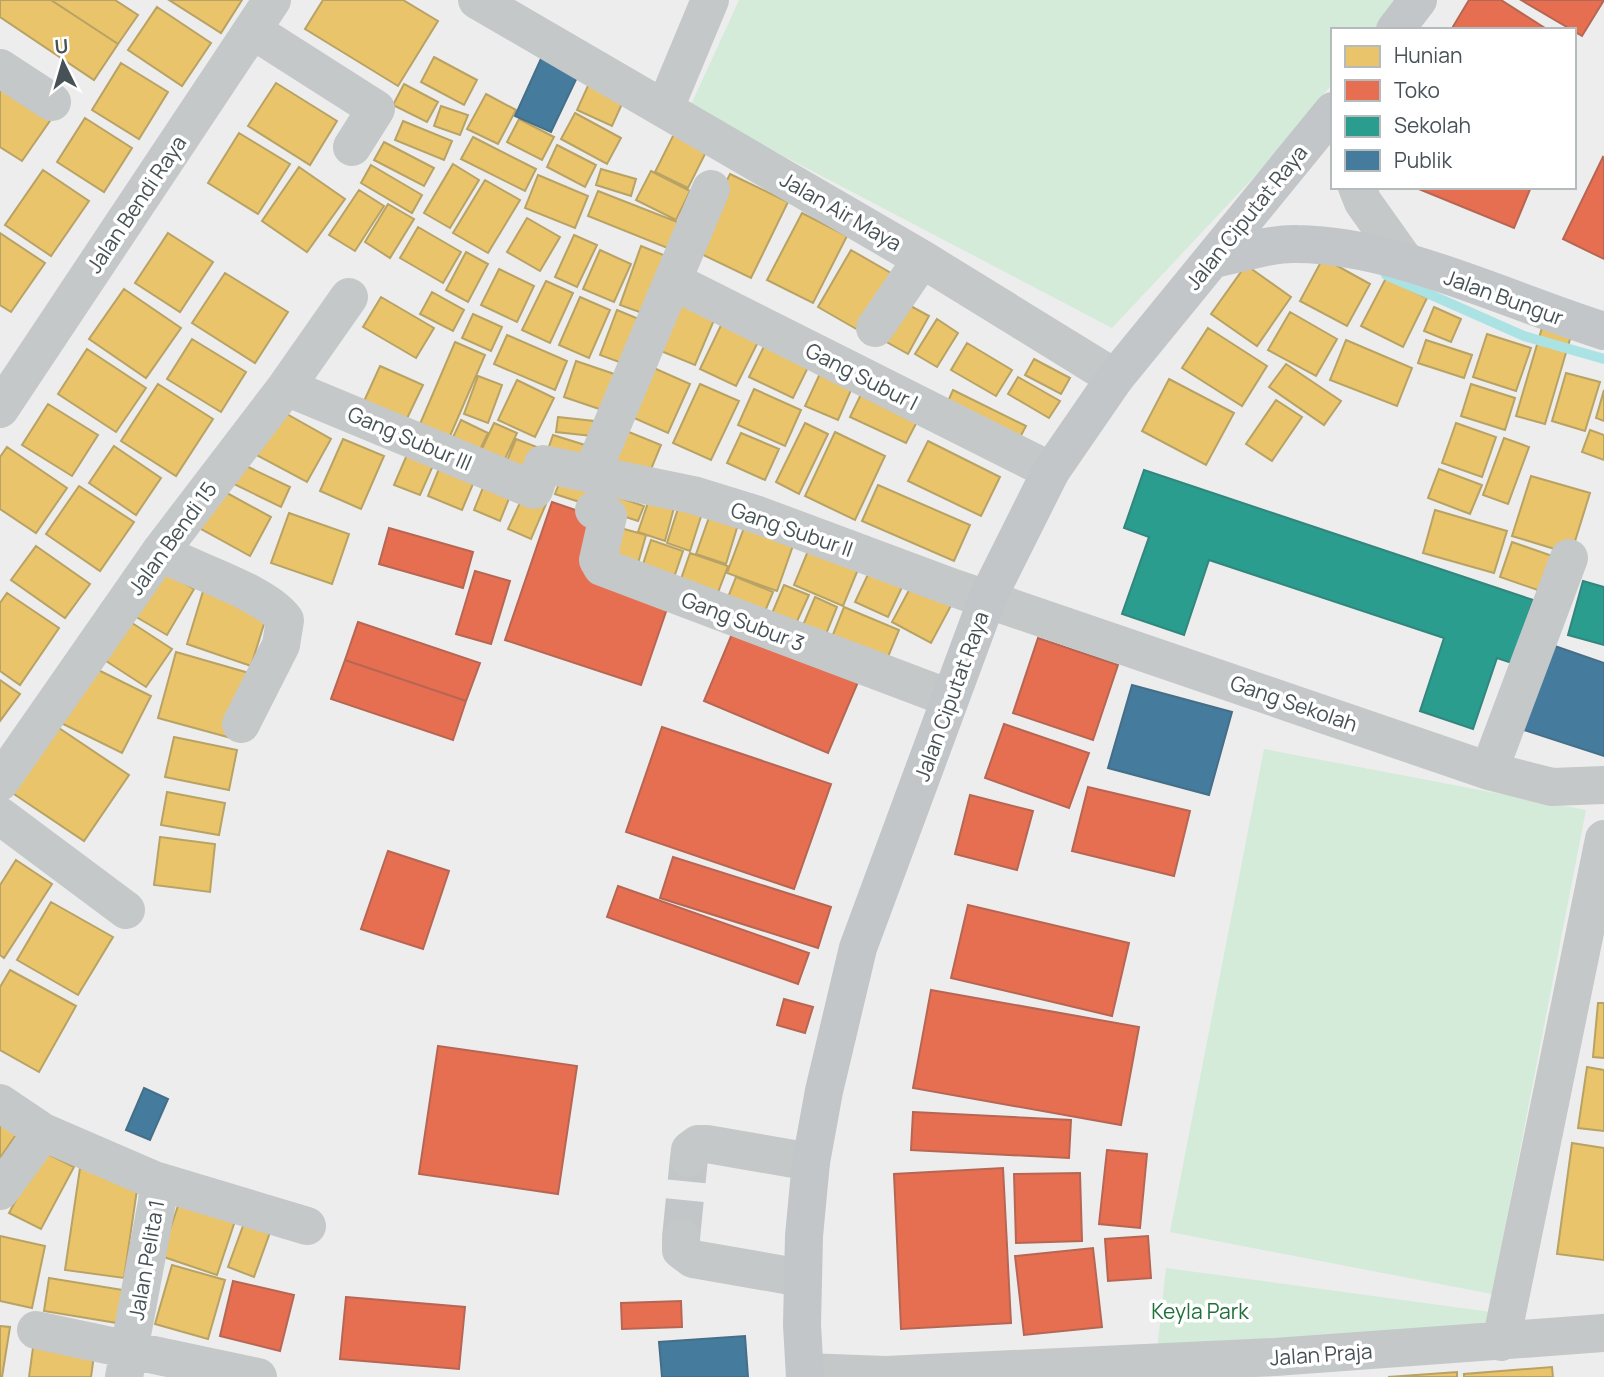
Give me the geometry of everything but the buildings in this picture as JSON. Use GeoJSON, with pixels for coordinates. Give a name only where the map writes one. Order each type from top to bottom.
{"type":"FeatureCollection","features":[{"type":"Feature","properties":{"kind":"main road"},"geometry":{"type":"LineString","coordinates":[[1397,28],[1418,0]]}},
{"type":"Feature","properties":{"kind":"main road","name":"Jalan Ciputat Raya"},"geometry":{"type":"LineString","coordinates":[[805,1375],[802,1278],[811,1162],[824,1091],[858,948],[988,597],[1051,471],[1115,378],[1331,113]]}},
{"type":"Feature","properties":{"kind":"main road","name":"Jalan Bungur"},"geometry":{"type":"LineString","coordinates":[[1213,259],[1295,243],[1344,247],[1405,261],[1604,331]]}},
{"type":"Feature","properties":{"kind":"street","name":"Jalan Air Maya"},"geometry":{"type":"LineString","coordinates":[[477,0],[922,258],[1115,378]]}},
{"type":"Feature","properties":{"kind":"street"},"geometry":{"type":"LineString","coordinates":[[665,108],[710,0]]}},
{"type":"Feature","properties":{"kind":"street"},"geometry":{"type":"LineString","coordinates":[[262,15],[376,109],[352,147]]}},
{"type":"Feature","properties":{"kind":"street","name":"Jalan Bendi Raya"},"geometry":{"type":"LineString","coordinates":[[0,409],[262,15]]}},
{"type":"Feature","properties":{"kind":"street"},"geometry":{"type":"LineString","coordinates":[[0,68],[52,102]]}},
{"type":"Feature","properties":{"kind":"street"},"geometry":{"type":"LineString","coordinates":[[593,491],[711,189]]}},
{"type":"Feature","properties":{"kind":"street"},"geometry":{"type":"LineString","coordinates":[[1358,189],[1363,202],[1405,261]]}},
{"type":"Feature","properties":{"kind":"street"},"geometry":{"type":"LineString","coordinates":[[875,328],[922,258]]}},
{"type":"Feature","properties":{"kind":"street","name":"Gang Subur I"},"geometry":{"type":"LineString","coordinates":[[673,281],[1051,471]]}},
{"type":"Feature","properties":{"kind":"street","name":"Jalan Bendi 15"},"geometry":{"type":"LineString","coordinates":[[0,782],[160,552],[286,387],[349,297]]}},
{"type":"Feature","properties":{"kind":"street","name":"Gang Subur III"},"geometry":{"type":"LineString","coordinates":[[286,387],[534,490]]}},
{"type":"Feature","properties":{"kind":"street","name":"Gang Subur II"},"geometry":{"type":"LineString","coordinates":[[534,490],[542,464],[593,491],[693,495],[758,515],[988,597]]}},
{"type":"Feature","properties":{"kind":"street","name":"Gang Subur 3"},"geometry":{"type":"LineString","coordinates":[[593,491],[608,516],[598,560],[602,567],[949,698]]}},
{"type":"Feature","properties":{"kind":"street"},"geometry":{"type":"LineString","coordinates":[[160,552],[188,568],[261,599],[276,608],[285,620],[286,632],[281,645],[241,724]]}},
{"type":"Feature","properties":{"kind":"street"},"geometry":{"type":"LineString","coordinates":[[1489,771],[1569,558]]}},
{"type":"Feature","properties":{"kind":"street","name":"Gang Sekolah"},"geometry":{"type":"LineString","coordinates":[[988,597],[1489,771],[1552,787],[1604,785]]}},
{"type":"Feature","properties":{"kind":"street"},"geometry":{"type":"LineString","coordinates":[[0,816],[126,910]]}},
{"type":"Feature","properties":{"kind":"street"},"geometry":{"type":"LineString","coordinates":[[1501,1342],[1604,839]]}},
{"type":"Feature","properties":{"kind":"street","name":"Jalan Pelita 1"},"geometry":{"type":"LineString","coordinates":[[0,1103],[43,1132],[154,1180],[158,1190],[157,1202],[127,1364]]}},
{"type":"Feature","properties":{"kind":"street"},"geometry":{"type":"LineString","coordinates":[[0,1191],[43,1132]]}},
{"type":"Feature","properties":{"kind":"street"},"geometry":{"type":"LineString","coordinates":[[689,1158],[690,1150],[698,1144],[707,1144],[811,1162]]}},
{"type":"Feature","properties":{"kind":"street"},"geometry":{"type":"LineString","coordinates":[[154,1180],[307,1226]]}},
{"type":"Feature","properties":{"kind":"street"},"geometry":{"type":"LineString","coordinates":[[681,1238],[681,1250],[693,1259],[802,1278]]}},
{"type":"Feature","properties":{"kind":"street"},"geometry":{"type":"LineString","coordinates":[[36,1330],[127,1364],[258,1377]]}},
{"type":"Feature","properties":{"kind":"street","name":"Jalan Praja"},"geometry":{"type":"LineString","coordinates":[[805,1375],[1275,1367],[1604,1332]]}},
{"type":"Feature","properties":{"kind":"green space"},"geometry":{"type":"Polygon","coordinates":[[[739,0],[1401,0],[1378,28],[1331,28],[1331,85],[1267,163],[1112,328],[690,107],[739,0]]]}},
{"type":"Feature","properties":{"kind":"green space"},"geometry":{"type":"Polygon","coordinates":[[[1264,749],[1586,810],[1492,1294],[1170,1232],[1264,749]]]}},
{"type":"Feature","properties":{"kind":"green space","name":"Keyla Park"},"geometry":{"type":"Polygon","coordinates":[[[1166,1268],[1491,1312],[1491,1335],[1157,1351],[1166,1268]]]}},
{"type":"Feature","properties":{"kind":"waterway"},"geometry":{"type":"LineString","coordinates":[[1386,275],[1524,336],[1604,359]]}},
{"type":"Feature","properties":{"kind":"tunnel"},"geometry":{"type":"LineString","coordinates":[[681,1238],[689,1158]]}}]}
